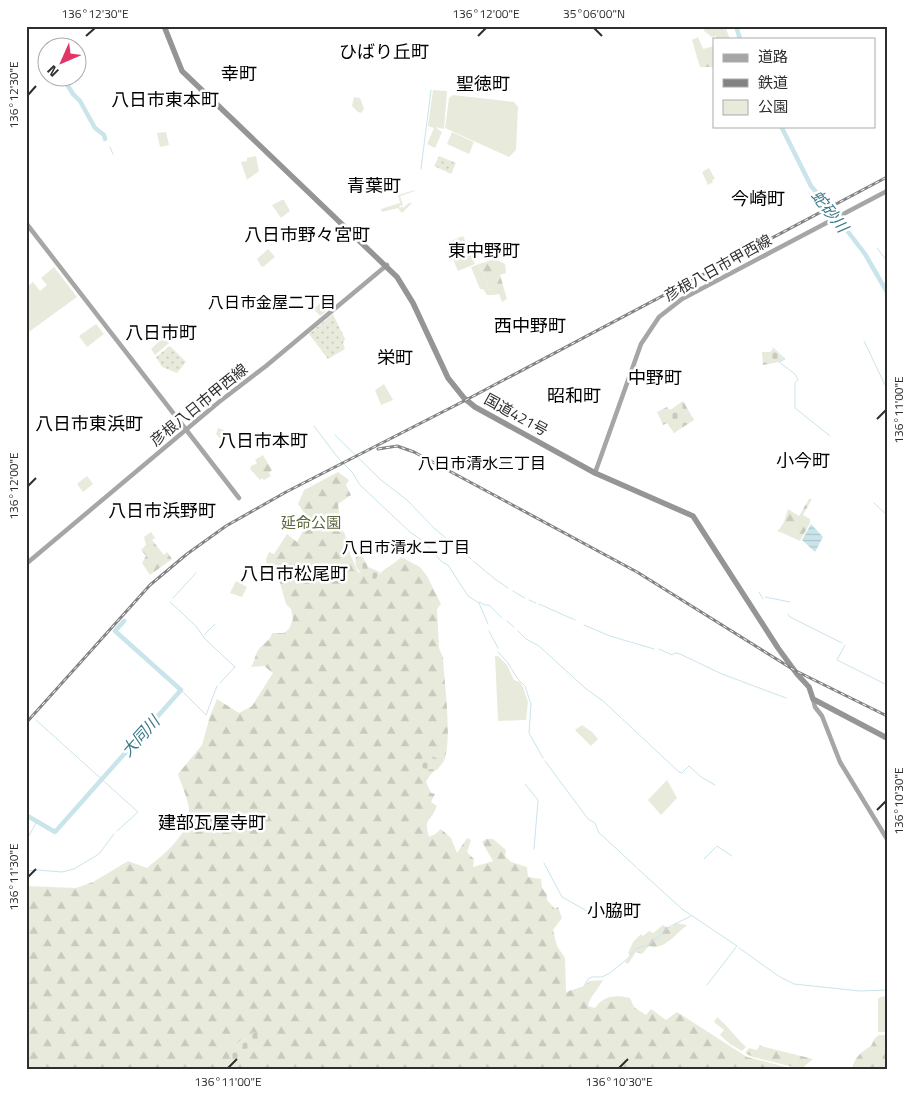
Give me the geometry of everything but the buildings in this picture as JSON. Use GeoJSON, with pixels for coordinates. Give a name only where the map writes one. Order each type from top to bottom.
{"type":"FeatureCollection","features":[{"type":"Feature","properties":{"kind":"highway","name":"国道421号"},"geometry":{"type":"LineString","coordinates":[[164,26],[182,71],[387,265],[397,277],[409,294],[448,378],[464,398],[486,414],[595,473],[694,516],[778,648],[797,674],[810,687],[813,699]]}},
{"type":"Feature","properties":{"kind":"highway"},"geometry":{"type":"LineString","coordinates":[[813,699],[887,738]]}},
{"type":"Feature","properties":{"kind":"main road","name":"彦根八日市甲西線"},"geometry":{"type":"LineString","coordinates":[[595,473],[628,384],[629,370],[654,323],[682,299],[887,191]]}},
{"type":"Feature","properties":{"kind":"main road"},"geometry":{"type":"LineString","coordinates":[[26,223],[239,498]]}},
{"type":"Feature","properties":{"kind":"main road","name":"彦根八日市甲西線"},"geometry":{"type":"LineString","coordinates":[[26,564],[387,265]]}},
{"type":"Feature","properties":{"kind":"main road"},"geometry":{"type":"LineString","coordinates":[[813,699],[815,707],[822,716],[840,762],[887,839]]}},
{"type":"Feature","properties":{"kind":"green space"},"geometry":{"type":"Polygon","coordinates":[[[703,26],[725,26],[730,38],[712,37],[704,31],[703,26]]]}},
{"type":"Feature","properties":{"kind":"green space"},"geometry":{"type":"Polygon","coordinates":[[[698,37],[703,49],[713,46],[713,67],[700,67],[692,40],[698,37]]]}},
{"type":"Feature","properties":{"kind":"green space"},"geometry":{"type":"Polygon","coordinates":[[[433,90],[447,91],[444,129],[435,127],[442,132],[435,148],[427,144],[434,128],[428,126],[433,90]]]}},
{"type":"Feature","properties":{"kind":"green space"},"geometry":{"type":"Polygon","coordinates":[[[453,95],[514,102],[518,107],[516,150],[509,157],[445,128],[449,98],[453,95]]]}},
{"type":"Feature","properties":{"kind":"green space"},"geometry":{"type":"Polygon","coordinates":[[[354,97],[360,98],[364,109],[361,113],[352,106],[354,97]]]}},
{"type":"Feature","properties":{"kind":"green space"},"geometry":{"type":"Polygon","coordinates":[[[166,132],[169,145],[160,147],[157,133],[166,132]]]}},
{"type":"Feature","properties":{"kind":"green space"},"geometry":{"type":"Polygon","coordinates":[[[452,132],[474,142],[469,154],[447,144],[452,132]]]}},
{"type":"Feature","properties":{"kind":"green space"},"geometry":{"type":"Polygon","coordinates":[[[256,156],[259,171],[247,180],[241,162],[256,156]]]}},
{"type":"Feature","properties":{"kind":"green space"},"geometry":{"type":"Polygon","coordinates":[[[439,156],[456,163],[451,174],[434,166],[439,156]]]}},
{"type":"Feature","properties":{"kind":"green space"},"geometry":{"type":"Polygon","coordinates":[[[709,168],[715,179],[708,185],[702,172],[709,168]]]}},
{"type":"Feature","properties":{"kind":"green space"},"geometry":{"type":"Polygon","coordinates":[[[415,190],[400,196],[403,205],[399,206],[400,208],[412,203],[402,213],[398,208],[382,212],[381,209],[400,203],[398,195],[415,190]]]}},
{"type":"Feature","properties":{"kind":"green space"},"geometry":{"type":"Polygon","coordinates":[[[284,200],[290,211],[281,218],[272,205],[284,200]]]}},
{"type":"Feature","properties":{"kind":"green space"},"geometry":{"type":"Polygon","coordinates":[[[463,236],[475,264],[458,271],[446,243],[463,236]]]}},
{"type":"Feature","properties":{"kind":"green space"},"geometry":{"type":"Polygon","coordinates":[[[268,249],[275,257],[263,267],[257,259],[268,249]]]}},
{"type":"Feature","properties":{"kind":"green space"},"geometry":{"type":"Polygon","coordinates":[[[495,259],[505,264],[506,273],[500,275],[507,299],[502,302],[499,294],[494,295],[492,290],[487,289],[486,279],[479,264],[495,259]]]}},
{"type":"Feature","properties":{"kind":"green space"},"geometry":{"type":"Polygon","coordinates":[[[479,264],[486,279],[487,289],[493,290],[494,295],[487,295],[483,289],[480,289],[471,267],[479,264]]]}},
{"type":"Feature","properties":{"kind":"green space"},"geometry":{"type":"Polygon","coordinates":[[[54,267],[77,297],[26,334],[26,288],[33,282],[40,291],[47,285],[41,278],[54,267]]]}},
{"type":"Feature","properties":{"kind":"green space"},"geometry":{"type":"Polygon","coordinates":[[[322,301],[329,309],[320,316],[314,309],[322,301]]]}},
{"type":"Feature","properties":{"kind":"green space"},"geometry":{"type":"Polygon","coordinates":[[[333,314],[345,339],[343,343],[345,349],[328,359],[309,334],[333,314]]]}},
{"type":"Feature","properties":{"kind":"green space"},"geometry":{"type":"Polygon","coordinates":[[[96,324],[104,334],[87,347],[79,336],[96,324]]]}},
{"type":"Feature","properties":{"kind":"green space"},"geometry":{"type":"Polygon","coordinates":[[[164,337],[169,343],[155,355],[151,349],[164,337]]]}},
{"type":"Feature","properties":{"kind":"green space"},"geometry":{"type":"Polygon","coordinates":[[[170,346],[186,362],[177,373],[162,367],[156,357],[170,346]]]}},
{"type":"Feature","properties":{"kind":"green space"},"geometry":{"type":"Polygon","coordinates":[[[773,349],[784,359],[779,362],[763,365],[762,352],[770,352],[773,349]]]}},
{"type":"Feature","properties":{"kind":"green space"},"geometry":{"type":"Polygon","coordinates":[[[384,384],[393,400],[381,405],[375,390],[384,384]]]}},
{"type":"Feature","properties":{"kind":"green space"},"geometry":{"type":"Polygon","coordinates":[[[683,401],[694,420],[674,433],[667,423],[663,425],[657,412],[667,407],[670,410],[683,401]]]}},
{"type":"Feature","properties":{"kind":"green space"},"geometry":{"type":"Polygon","coordinates":[[[218,428],[229,432],[224,443],[216,434],[218,428]]]}},
{"type":"Feature","properties":{"kind":"green space"},"geometry":{"type":"Polygon","coordinates":[[[263,455],[272,470],[269,473],[271,476],[260,480],[250,469],[251,466],[257,463],[255,460],[263,455]]]}},
{"type":"Feature","properties":{"kind":"green space","name":"延命公園"},"geometry":{"type":"Polygon","coordinates":[[[338,472],[349,480],[346,485],[351,495],[338,504],[341,529],[345,534],[350,554],[358,572],[377,577],[401,557],[420,567],[427,576],[441,604],[437,609],[439,648],[443,657],[448,736],[445,757],[426,782],[431,793],[435,794],[431,802],[437,806],[427,823],[429,837],[441,829],[451,838],[457,853],[467,838],[471,840],[467,852],[474,859],[473,867],[493,861],[482,842],[486,839],[493,839],[506,850],[505,856],[511,862],[527,867],[528,877],[541,879],[542,888],[547,894],[547,900],[555,909],[558,907],[562,918],[553,930],[557,946],[565,958],[566,992],[584,986],[589,981],[603,980],[588,1006],[595,1008],[607,998],[620,996],[630,998],[634,1007],[646,1015],[651,1009],[666,1020],[677,1012],[747,1057],[794,1069],[26,1069],[26,886],[76,888],[93,882],[128,861],[147,868],[180,837],[188,821],[189,808],[178,774],[202,745],[217,699],[239,713],[252,706],[273,673],[264,666],[251,667],[257,652],[270,638],[272,633],[284,633],[289,629],[293,619],[291,609],[286,604],[278,576],[271,571],[272,568],[267,567],[266,559],[269,552],[274,554],[287,534],[297,542],[309,520],[298,504],[304,490],[338,472]]]}},
{"type":"Feature","properties":{"kind":"green space"},"geometry":{"type":"Polygon","coordinates":[[[87,476],[93,484],[83,492],[77,484],[87,476]]]}},
{"type":"Feature","properties":{"kind":"green space"},"geometry":{"type":"Polygon","coordinates":[[[809,499],[812,499],[803,515],[810,519],[810,523],[800,541],[778,531],[784,522],[788,509],[799,516],[809,499]]]}},
{"type":"Feature","properties":{"kind":"green space"},"geometry":{"type":"Polygon","coordinates":[[[151,532],[155,538],[152,540],[164,555],[167,552],[172,559],[150,575],[142,563],[146,556],[141,550],[146,545],[144,537],[151,532]]]}},
{"type":"Feature","properties":{"kind":"green space"},"geometry":{"type":"Polygon","coordinates":[[[361,554],[368,567],[380,572],[374,582],[357,569],[356,557],[361,554]]]}},
{"type":"Feature","properties":{"kind":"green space"},"geometry":{"type":"Polygon","coordinates":[[[236,581],[247,587],[242,597],[230,593],[236,581]]]}},
{"type":"Feature","properties":{"kind":"green space"},"geometry":{"type":"Polygon","coordinates":[[[495,656],[498,656],[507,665],[514,680],[520,682],[523,687],[528,702],[526,720],[498,721],[495,656]]]}},
{"type":"Feature","properties":{"kind":"green space"},"geometry":{"type":"Polygon","coordinates":[[[582,725],[598,739],[591,746],[575,730],[582,725]]]}},
{"type":"Feature","properties":{"kind":"green space"},"geometry":{"type":"Polygon","coordinates":[[[424,752],[438,759],[442,753],[445,755],[444,761],[437,770],[420,768],[424,752]]]}},
{"type":"Feature","properties":{"kind":"green space"},"geometry":{"type":"Polygon","coordinates":[[[667,780],[677,798],[661,815],[648,800],[667,780]]]}},
{"type":"Feature","properties":{"kind":"green space"},"geometry":{"type":"Polygon","coordinates":[[[675,923],[687,925],[664,944],[654,947],[649,946],[642,954],[636,952],[628,964],[625,962],[630,956],[628,953],[633,942],[641,934],[643,936],[649,931],[653,933],[663,925],[672,927],[675,923]]]}},
{"type":"Feature","properties":{"kind":"green space"},"geometry":{"type":"Polygon","coordinates":[[[887,996],[887,1032],[878,1032],[878,999],[887,996]]]}},
{"type":"Feature","properties":{"kind":"green space"},"geometry":{"type":"Polygon","coordinates":[[[717,1017],[746,1047],[742,1051],[720,1035],[724,1030],[714,1022],[717,1017]]]}},
{"type":"Feature","properties":{"kind":"green space"},"geometry":{"type":"Polygon","coordinates":[[[254,1032],[266,1038],[246,1049],[234,1061],[229,1057],[233,1051],[230,1049],[254,1032]]]}},
{"type":"Feature","properties":{"kind":"green space"},"geometry":{"type":"Polygon","coordinates":[[[879,1035],[887,1035],[887,1069],[852,1069],[857,1058],[871,1046],[879,1035]]]}},
{"type":"Feature","properties":{"kind":"green space"},"geometry":{"type":"Polygon","coordinates":[[[760,1045],[813,1059],[801,1069],[753,1057],[745,1053],[749,1048],[757,1050],[760,1045]]]}},
{"type":"Feature","properties":{"kind":"water"},"geometry":{"type":"Polygon","coordinates":[[[811,524],[823,537],[815,552],[802,540],[811,524]]]}},
{"type":"Feature","properties":{"kind":"waterway","name":"蛇砂川"},"geometry":{"type":"LineString","coordinates":[[736,26],[740,38]]}},
{"type":"Feature","properties":{"kind":"waterway"},"geometry":{"type":"LineString","coordinates":[[69,88],[80,101],[95,128],[104,135],[105,139]]}},
{"type":"Feature","properties":{"kind":"waterway"},"geometry":{"type":"LineString","coordinates":[[421,169],[431,90]]}},
{"type":"Feature","properties":{"kind":"waterway","name":"蛇砂川"},"geometry":{"type":"LineString","coordinates":[[782,128],[811,186],[865,254],[887,292]]}},
{"type":"Feature","properties":{"kind":"waterway"},"geometry":{"type":"LineString","coordinates":[[110,147],[113,154]]}},
{"type":"Feature","properties":{"kind":"waterway"},"geometry":{"type":"LineString","coordinates":[[877,248],[887,261]]}},
{"type":"Feature","properties":{"kind":"waterway"},"geometry":{"type":"LineString","coordinates":[[864,341],[886,387]]}},
{"type":"Feature","properties":{"kind":"waterway"},"geometry":{"type":"LineString","coordinates":[[773,348],[785,359],[779,362],[795,374],[798,380],[795,383],[795,408],[830,436]]}},
{"type":"Feature","properties":{"kind":"waterway"},"geometry":{"type":"LineString","coordinates":[[314,426],[338,458],[352,472],[360,485],[410,532],[423,541],[442,562],[448,565],[468,596],[479,603],[488,624]]}},
{"type":"Feature","properties":{"kind":"waterway"},"geometry":{"type":"LineString","coordinates":[[335,435],[381,480],[407,500],[435,529],[471,559]]}},
{"type":"Feature","properties":{"kind":"waterway"},"geometry":{"type":"LineString","coordinates":[[874,503],[887,515]]}},
{"type":"Feature","properties":{"kind":"waterway"},"geometry":{"type":"LineString","coordinates":[[473,561],[508,588]]}},
{"type":"Feature","properties":{"kind":"waterway"},"geometry":{"type":"LineString","coordinates":[[173,598],[196,573]]}},
{"type":"Feature","properties":{"kind":"waterway"},"geometry":{"type":"LineString","coordinates":[[26,586],[28,584],[28,574]]}},
{"type":"Feature","properties":{"kind":"waterway"},"geometry":{"type":"LineString","coordinates":[[513,591],[525,598]]}},
{"type":"Feature","properties":{"kind":"waterway"},"geometry":{"type":"LineString","coordinates":[[759,592],[763,599]]}},
{"type":"Feature","properties":{"kind":"waterway"},"geometry":{"type":"LineString","coordinates":[[765,597],[790,602]]}},
{"type":"Feature","properties":{"kind":"waterway"},"geometry":{"type":"LineString","coordinates":[[529,600],[536,603]]}},
{"type":"Feature","properties":{"kind":"waterway"},"geometry":{"type":"LineString","coordinates":[[170,602],[235,667],[220,683]]}},
{"type":"Feature","properties":{"kind":"waterway"},"geometry":{"type":"LineString","coordinates":[[479,602],[489,605],[502,618]]}},
{"type":"Feature","properties":{"kind":"waterway"},"geometry":{"type":"LineString","coordinates":[[539,604],[575,620]]}},
{"type":"Feature","properties":{"kind":"waterway"},"geometry":{"type":"LineString","coordinates":[[788,614],[790,617],[842,643]]}},
{"type":"Feature","properties":{"kind":"waterway","name":"大同川"},"geometry":{"type":"LineString","coordinates":[[26,815],[55,832],[181,690],[115,631],[124,621]]}},
{"type":"Feature","properties":{"kind":"waterway"},"geometry":{"type":"LineString","coordinates":[[507,621],[514,627]]}},
{"type":"Feature","properties":{"kind":"waterway"},"geometry":{"type":"LineString","coordinates":[[205,634],[215,624]]}},
{"type":"Feature","properties":{"kind":"waterway"},"geometry":{"type":"LineString","coordinates":[[584,625],[610,636],[654,649]]}},
{"type":"Feature","properties":{"kind":"waterway"},"geometry":{"type":"LineString","coordinates":[[489,631],[498,648]]}},
{"type":"Feature","properties":{"kind":"waterway"},"geometry":{"type":"LineString","coordinates":[[518,631],[526,639],[539,646],[585,688],[603,701],[679,772],[682,773],[689,766],[701,777],[715,785]]}},
{"type":"Feature","properties":{"kind":"waterway"},"geometry":{"type":"LineString","coordinates":[[845,645],[837,660],[887,685]]}},
{"type":"Feature","properties":{"kind":"waterway"},"geometry":{"type":"LineString","coordinates":[[659,649],[672,655],[675,653],[680,654],[722,674],[786,698]]}},
{"type":"Feature","properties":{"kind":"waterway"},"geometry":{"type":"LineString","coordinates":[[498,652],[525,686],[531,704],[529,733],[543,758]]}},
{"type":"Feature","properties":{"kind":"waterway"},"geometry":{"type":"LineString","coordinates":[[181,690],[206,715],[217,686]]}},
{"type":"Feature","properties":{"kind":"waterway"},"geometry":{"type":"LineString","coordinates":[[36,720],[138,812],[117,831]]}},
{"type":"Feature","properties":{"kind":"waterway"},"geometry":{"type":"LineString","coordinates":[[545,761],[588,819],[595,823],[599,833],[636,867]]}},
{"type":"Feature","properties":{"kind":"waterway"},"geometry":{"type":"LineString","coordinates":[[525,784],[538,800]]}},
{"type":"Feature","properties":{"kind":"waterway"},"geometry":{"type":"LineString","coordinates":[[534,849],[538,801]]}},
{"type":"Feature","properties":{"kind":"waterway"},"geometry":{"type":"LineString","coordinates":[[26,841],[37,821]]}},
{"type":"Feature","properties":{"kind":"waterway"},"geometry":{"type":"LineString","coordinates":[[26,871],[62,872],[74,869],[99,854],[114,834]]}},
{"type":"Feature","properties":{"kind":"waterway"},"geometry":{"type":"LineString","coordinates":[[704,859],[717,846],[732,856]]}},
{"type":"Feature","properties":{"kind":"waterway"},"geometry":{"type":"LineString","coordinates":[[544,863],[562,897],[594,915]]}},
{"type":"Feature","properties":{"kind":"waterway"},"geometry":{"type":"LineString","coordinates":[[638,869],[682,909],[737,946],[707,985]]}},
{"type":"Feature","properties":{"kind":"waterway"},"geometry":{"type":"LineString","coordinates":[[584,986],[588,979],[602,977],[610,973],[637,948],[649,945],[669,927],[691,916]]}},
{"type":"Feature","properties":{"kind":"waterway"},"geometry":{"type":"LineString","coordinates":[[739,948],[780,977],[794,984],[860,991],[887,990]]}},
{"type":"Feature","properties":{"kind":"waterway"},"geometry":{"type":"LineString","coordinates":[[228,1069],[232,1063]]}},
{"type":"Feature","properties":{"kind":"railway"},"geometry":{"type":"LineString","coordinates":[[26,723],[150,585],[187,554],[226,526],[286,492],[464,401],[887,177]]}},
{"type":"Feature","properties":{"kind":"railway"},"geometry":{"type":"LineString","coordinates":[[378,449],[397,446],[414,452],[637,572],[794,670],[887,716]]}},
{"type":"Feature","properties":{"kind":"district","name":"ひばり丘町"},"geometry":{"type":"Point","coordinates":[384,52]}},
{"type":"Feature","properties":{"kind":"district","name":"幸町"},"geometry":{"type":"Point","coordinates":[239,74]}},
{"type":"Feature","properties":{"kind":"district","name":"聖徳町"},"geometry":{"type":"Point","coordinates":[483,84]}},
{"type":"Feature","properties":{"kind":"district","name":"八日市東本町"},"geometry":{"type":"Point","coordinates":[165,100]}},
{"type":"Feature","properties":{"kind":"district","name":"青葉町"},"geometry":{"type":"Point","coordinates":[374,186]}},
{"type":"Feature","properties":{"kind":"district","name":"今崎町"},"geometry":{"type":"Point","coordinates":[758,199]}},
{"type":"Feature","properties":{"kind":"district","name":"八日市野々宮町"},"geometry":{"type":"Point","coordinates":[307,235]}},
{"type":"Feature","properties":{"kind":"district","name":"東中野町"},"geometry":{"type":"Point","coordinates":[484,251]}},
{"type":"Feature","properties":{"kind":"district","name":"八日市金屋二丁目"},"geometry":{"type":"Point","coordinates":[272,302]}},
{"type":"Feature","properties":{"kind":"district","name":"西中野町"},"geometry":{"type":"Point","coordinates":[530,326]}},
{"type":"Feature","properties":{"kind":"district","name":"八日市町"},"geometry":{"type":"Point","coordinates":[161,333]}},
{"type":"Feature","properties":{"kind":"district","name":"栄町"},"geometry":{"type":"Point","coordinates":[395,358]}},
{"type":"Feature","properties":{"kind":"district","name":"中野町"},"geometry":{"type":"Point","coordinates":[655,378]}},
{"type":"Feature","properties":{"kind":"district","name":"昭和町"},"geometry":{"type":"Point","coordinates":[574,396]}},
{"type":"Feature","properties":{"kind":"district","name":"八日市東浜町"},"geometry":{"type":"Point","coordinates":[89,424]}},
{"type":"Feature","properties":{"kind":"district","name":"八日市本町"},"geometry":{"type":"Point","coordinates":[263,441]}},
{"type":"Feature","properties":{"kind":"district","name":"小今町"},"geometry":{"type":"Point","coordinates":[803,461]}},
{"type":"Feature","properties":{"kind":"district","name":"八日市清水三丁目"},"geometry":{"type":"Point","coordinates":[482,463]}},
{"type":"Feature","properties":{"kind":"district","name":"八日市浜野町"},"geometry":{"type":"Point","coordinates":[162,511]}},
{"type":"Feature","properties":{"kind":"district","name":"八日市清水二丁目"},"geometry":{"type":"Point","coordinates":[406,547]}},
{"type":"Feature","properties":{"kind":"district","name":"八日市松尾町"},"geometry":{"type":"Point","coordinates":[294,574]}},
{"type":"Feature","properties":{"kind":"district","name":"建部瓦屋寺町"},"geometry":{"type":"Point","coordinates":[212,823]}},
{"type":"Feature","properties":{"kind":"district","name":"小脇町"},"geometry":{"type":"Point","coordinates":[614,911]}}]}
